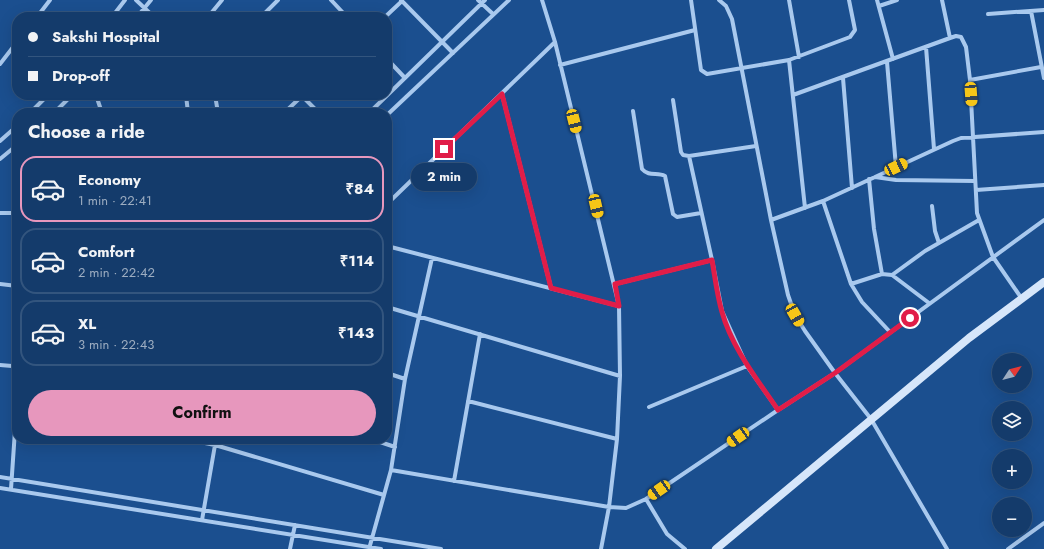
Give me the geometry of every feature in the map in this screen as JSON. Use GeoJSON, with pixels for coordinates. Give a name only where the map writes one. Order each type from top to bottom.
{"type":"FeatureCollection","features":[{"type":"Feature","properties":{"kind":"street"},"geometry":{"type":"LineString","coordinates":[[41,12],[50,0]]}},
{"type":"Feature","properties":{"kind":"street"},"geometry":{"type":"LineString","coordinates":[[116,12],[125,0]]}},
{"type":"Feature","properties":{"kind":"street"},"geometry":{"type":"LineString","coordinates":[[136,0],[149,12]]}},
{"type":"Feature","properties":{"kind":"street"},"geometry":{"type":"LineString","coordinates":[[141,12],[151,0]]}},
{"type":"Feature","properties":{"kind":"street"},"geometry":{"type":"LineString","coordinates":[[212,12],[222,0]]}},
{"type":"Feature","properties":{"kind":"street"},"geometry":{"type":"LineString","coordinates":[[265,12],[278,0]]}},
{"type":"Feature","properties":{"kind":"street"},"geometry":{"type":"LineString","coordinates":[[331,0],[342,12]]}},
{"type":"Feature","properties":{"kind":"street"},"geometry":{"type":"LineString","coordinates":[[390,12],[402,0],[453,54]]}},
{"type":"Feature","properties":{"kind":"street"},"geometry":{"type":"LineString","coordinates":[[392,91],[480,2],[485,0]]}},
{"type":"Feature","properties":{"kind":"street"},"geometry":{"type":"LineString","coordinates":[[392,110],[509,0]]}},
{"type":"Feature","properties":{"kind":"street"},"geometry":{"type":"LineString","coordinates":[[542,0],[555,42],[615,284],[619,306],[620,376],[616,439],[609,507],[601,549]]}},
{"type":"Feature","properties":{"kind":"street"},"geometry":{"type":"LineString","coordinates":[[691,0],[702,70],[704,74],[742,70],[789,60],[853,34],[855,30],[849,0]]}},
{"type":"Feature","properties":{"kind":"street"},"geometry":{"type":"LineString","coordinates":[[719,0],[726,6],[732,19],[756,146],[788,295],[795,315],[804,331],[871,419],[947,549]]}},
{"type":"Feature","properties":{"kind":"street"},"geometry":{"type":"LineString","coordinates":[[789,0],[799,57]]}},
{"type":"Feature","properties":{"kind":"street"},"geometry":{"type":"LineString","coordinates":[[877,0],[893,59]]}},
{"type":"Feature","properties":{"kind":"street"},"geometry":{"type":"LineString","coordinates":[[879,6],[897,0]]}},
{"type":"Feature","properties":{"kind":"street"},"geometry":{"type":"LineString","coordinates":[[942,0],[950,38]]}},
{"type":"Feature","properties":{"kind":"street"},"geometry":{"type":"LineString","coordinates":[[480,2],[493,14]]}},
{"type":"Feature","properties":{"kind":"street"},"geometry":{"type":"LineString","coordinates":[[988,14],[1044,10]]}},
{"type":"Feature","properties":{"kind":"street"},"geometry":{"type":"LineString","coordinates":[[1031,11],[1044,78]]}},
{"type":"Feature","properties":{"kind":"street"},"geometry":{"type":"LineString","coordinates":[[560,65],[695,30]]}},
{"type":"Feature","properties":{"kind":"street"},"geometry":{"type":"LineString","coordinates":[[793,95],[950,38],[961,37],[964,41],[970,80],[975,181],[979,220],[993,257],[1022,299]]}},
{"type":"Feature","properties":{"kind":"street"},"geometry":{"type":"LineString","coordinates":[[392,199],[555,42]]}},
{"type":"Feature","properties":{"kind":"street"},"geometry":{"type":"LineString","coordinates":[[926,47],[934,149]]}},
{"type":"Feature","properties":{"kind":"street"},"geometry":{"type":"LineString","coordinates":[[0,64],[12,48]]}},
{"type":"Feature","properties":{"kind":"street"},"geometry":{"type":"LineString","coordinates":[[789,60],[805,208]]}},
{"type":"Feature","properties":{"kind":"street"},"geometry":{"type":"LineString","coordinates":[[887,62],[896,167]]}},
{"type":"Feature","properties":{"kind":"street"},"geometry":{"type":"LineString","coordinates":[[392,64],[405,78]]}},
{"type":"Feature","properties":{"kind":"street"},"geometry":{"type":"LineString","coordinates":[[970,80],[1041,67]]}},
{"type":"Feature","properties":{"kind":"street"},"geometry":{"type":"LineString","coordinates":[[843,78],[852,188]]}},
{"type":"Feature","properties":{"kind":"street"},"geometry":{"type":"LineString","coordinates":[[502,94],[551,288]]}},
{"type":"Feature","properties":{"kind":"street"},"geometry":{"type":"LineString","coordinates":[[35,108],[43,100]]}},
{"type":"Feature","properties":{"kind":"street"},"geometry":{"type":"LineString","coordinates":[[59,108],[67,100]]}},
{"type":"Feature","properties":{"kind":"street"},"geometry":{"type":"LineString","coordinates":[[289,108],[297,100]]}},
{"type":"Feature","properties":{"kind":"street"},"geometry":{"type":"LineString","coordinates":[[307,100],[314,108]]}},
{"type":"Feature","properties":{"kind":"street"},"geometry":{"type":"LineString","coordinates":[[374,108],[382,100]]}},
{"type":"Feature","properties":{"kind":"street"},"geometry":{"type":"LineString","coordinates":[[673,100],[681,152],[683,155],[688,156],[756,146]]}},
{"type":"Feature","properties":{"kind":"street"},"geometry":{"type":"LineString","coordinates":[[633,111],[642,169],[649,174],[661,174],[665,176],[673,214],[677,217],[701,213]]}},
{"type":"Feature","properties":{"kind":"street"},"geometry":{"type":"LineString","coordinates":[[0,140],[12,130]]}},
{"type":"Feature","properties":{"kind":"street"},"geometry":{"type":"LineString","coordinates":[[772,220],[823,201],[953,141],[974,137],[1044,132]]}},
{"type":"Feature","properties":{"kind":"street"},"geometry":{"type":"LineString","coordinates":[[0,159],[12,149]]}},
{"type":"Feature","properties":{"kind":"street"},"geometry":{"type":"LineString","coordinates":[[688,156],[722,311],[747,366],[778,410]]}},
{"type":"Feature","properties":{"kind":"street"},"geometry":{"type":"LineString","coordinates":[[875,177],[896,180],[975,181]]}},
{"type":"Feature","properties":{"kind":"street"},"geometry":{"type":"LineString","coordinates":[[869,180],[882,274]]}},
{"type":"Feature","properties":{"kind":"street"},"geometry":{"type":"LineString","coordinates":[[976,190],[1044,185]]}},
{"type":"Feature","properties":{"kind":"street"},"geometry":{"type":"LineString","coordinates":[[823,201],[850,284],[862,302],[890,332]]}},
{"type":"Feature","properties":{"kind":"street"},"geometry":{"type":"LineString","coordinates":[[932,206],[935,231],[939,243]]}},
{"type":"Feature","properties":{"kind":"street"},"geometry":{"type":"LineString","coordinates":[[0,213],[12,213]]}},
{"type":"Feature","properties":{"kind":"street"},"geometry":{"type":"LineString","coordinates":[[892,275],[939,243],[979,220]]}},
{"type":"Feature","properties":{"kind":"street"},"geometry":{"type":"LineString","coordinates":[[391,470],[609,507],[626,508],[646,500],[835,373],[1044,220]]}},
{"type":"Feature","properties":{"kind":"street"},"geometry":{"type":"LineString","coordinates":[[392,247],[619,306]]}},
{"type":"Feature","properties":{"kind":"street"},"geometry":{"type":"LineString","coordinates":[[369,548],[391,470],[405,379],[432,258]]}},
{"type":"Feature","properties":{"kind":"street"},"geometry":{"type":"LineString","coordinates":[[615,284],[712,260]]}},
{"type":"Feature","properties":{"kind":"street"},"geometry":{"type":"LineString","coordinates":[[850,284],[882,274],[892,275],[929,303]]}},
{"type":"Feature","properties":{"kind":"street"},"geometry":{"type":"LineString","coordinates":[[716,549],[969,338],[1044,282]]}},
{"type":"Feature","properties":{"kind":"street"},"geometry":{"type":"LineString","coordinates":[[0,284],[12,285]]}},
{"type":"Feature","properties":{"kind":"street"},"geometry":{"type":"LineString","coordinates":[[392,308],[620,376]]}},
{"type":"Feature","properties":{"kind":"street"},"geometry":{"type":"LineString","coordinates":[[454,481],[480,334]]}},
{"type":"Feature","properties":{"kind":"street"},"geometry":{"type":"LineString","coordinates":[[0,365],[12,366]]}},
{"type":"Feature","properties":{"kind":"street"},"geometry":{"type":"LineString","coordinates":[[649,407],[747,366]]}},
{"type":"Feature","properties":{"kind":"street"},"geometry":{"type":"LineString","coordinates":[[392,375],[405,379]]}},
{"type":"Feature","properties":{"kind":"street"},"geometry":{"type":"LineString","coordinates":[[468,401],[616,439]]}},
{"type":"Feature","properties":{"kind":"street"},"geometry":{"type":"LineString","coordinates":[[11,489],[15,444]]}},
{"type":"Feature","properties":{"kind":"street"},"geometry":{"type":"LineString","coordinates":[[212,444],[384,495]]}},
{"type":"Feature","properties":{"kind":"street"},"geometry":{"type":"LineString","coordinates":[[386,444],[395,447]]}},
{"type":"Feature","properties":{"kind":"street"},"geometry":{"type":"LineString","coordinates":[[202,520],[215,445]]}},
{"type":"Feature","properties":{"kind":"street"},"geometry":{"type":"LineString","coordinates":[[0,477],[441,549]]}},
{"type":"Feature","properties":{"kind":"street"},"geometry":{"type":"LineString","coordinates":[[0,488],[98,505],[381,549]]}},
{"type":"Feature","properties":{"kind":"street"},"geometry":{"type":"LineString","coordinates":[[646,500],[667,534],[685,549]]}},
{"type":"Feature","properties":{"kind":"street"},"geometry":{"type":"LineString","coordinates":[[1008,549],[1044,523]]}},
{"type":"Feature","properties":{"kind":"street"},"geometry":{"type":"LineString","coordinates":[[290,549],[295,525]]}},
{"type":"Feature","properties":{"kind":"route"},"geometry":{"type":"LineString","coordinates":[[444,149],[502,94],[551,288],[619,306],[615,284],[712,260],[725,321],[747,366],[778,410],[835,373],[910,318]]}}]}
